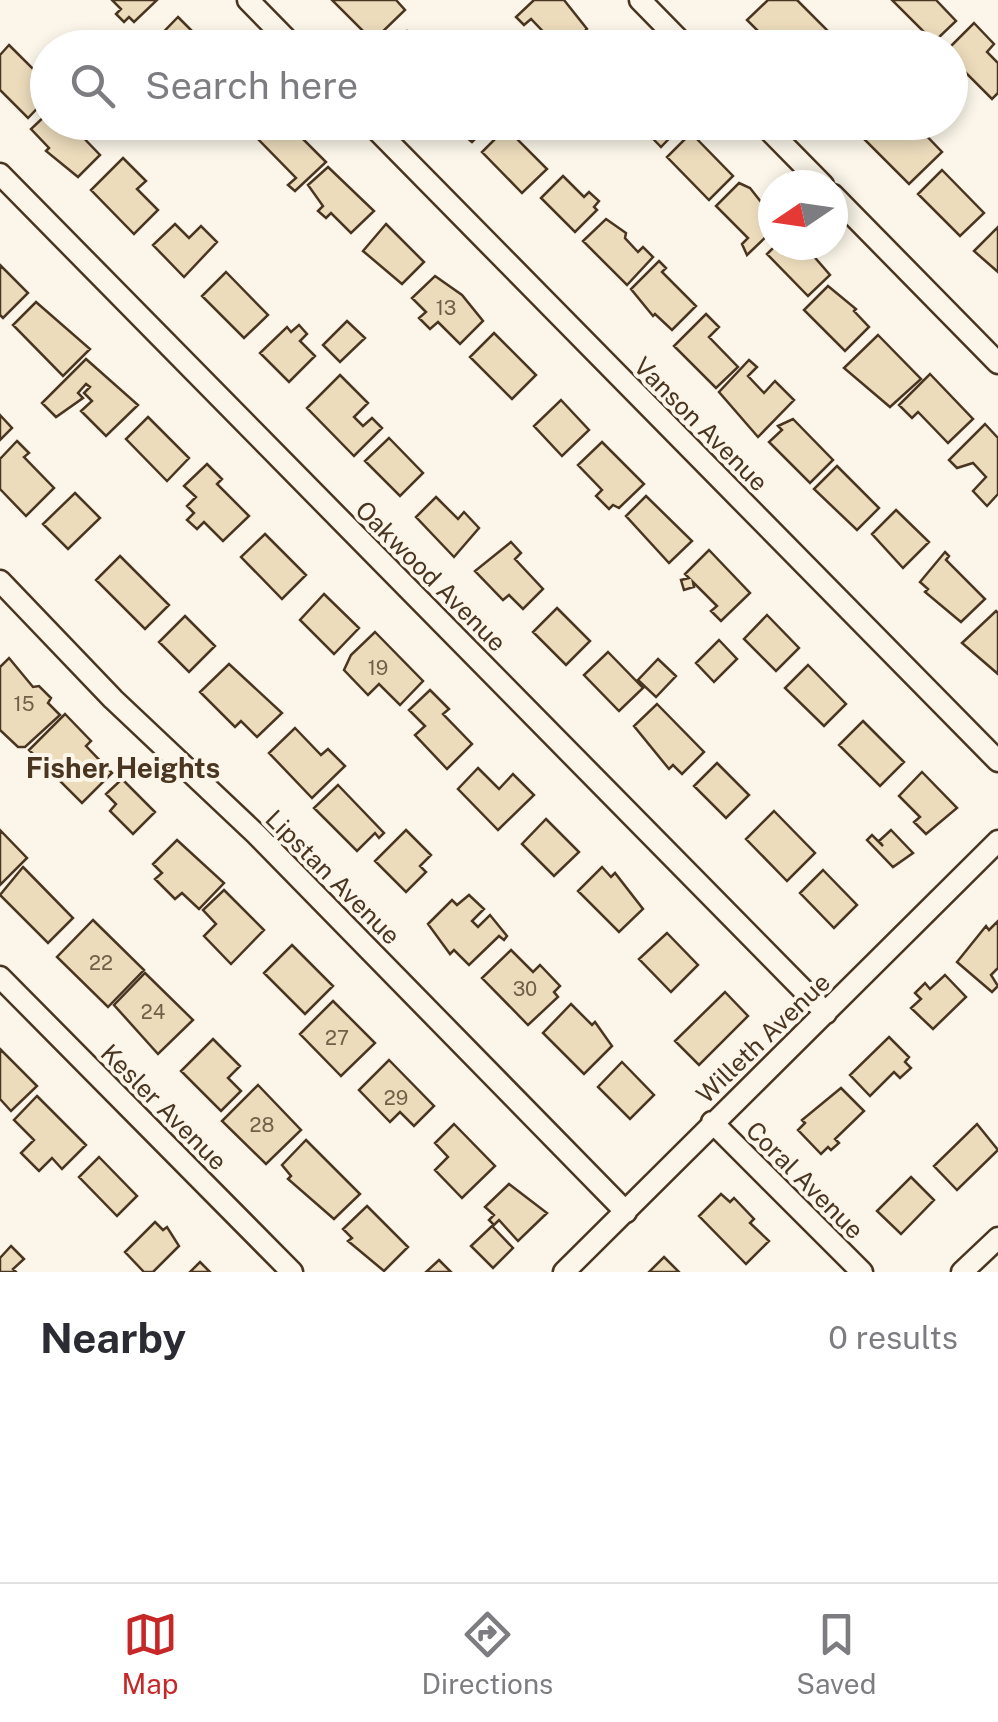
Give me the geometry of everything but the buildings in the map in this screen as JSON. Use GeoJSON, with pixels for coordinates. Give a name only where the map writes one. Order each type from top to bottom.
{"type":"FeatureCollection","features":[{"type":"Feature","properties":{"kind":"street"},"geometry":{"type":"LineString","coordinates":[[248,0],[277,30]]}},
{"type":"Feature","properties":{"kind":"street"},"geometry":{"type":"LineString","coordinates":[[640,0],[669,30]]}},
{"type":"Feature","properties":{"kind":"street","name":"Vanson Avenue"},"geometry":{"type":"LineString","coordinates":[[387,140],[998,761]]}},
{"type":"Feature","properties":{"kind":"street"},"geometry":{"type":"LineString","coordinates":[[779,140],[808,170]]}},
{"type":"Feature","properties":{"kind":"street","name":"Oakwood Avenue"},"geometry":{"type":"LineString","coordinates":[[0,174],[826,1012]]}},
{"type":"Feature","properties":{"kind":"street"},"geometry":{"type":"LineString","coordinates":[[848,211],[998,363]]}},
{"type":"Feature","properties":{"kind":"street","name":"Lipstan Avenue"},"geometry":{"type":"LineString","coordinates":[[0,582],[113,699],[270,848],[626,1212]]}},
{"type":"Feature","properties":{"kind":"street","name":"Willeth Avenue"},"geometry":{"type":"LineString","coordinates":[[564,1272],[998,841]]}},
{"type":"Feature","properties":{"kind":"street","name":"Kesler Avenue"},"geometry":{"type":"LineString","coordinates":[[0,977],[292,1272]]}},
{"type":"Feature","properties":{"kind":"street","name":"Coral Avenue"},"geometry":{"type":"LineString","coordinates":[[712,1122],[862,1272]]}},
{"type":"Feature","properties":{"kind":"street"},"geometry":{"type":"LineString","coordinates":[[962,1272],[998,1238]]}},
{"type":"Feature","properties":{"kind":"district","name":"Fisher Heights"},"geometry":{"type":"Point","coordinates":[123,768]}}]}
